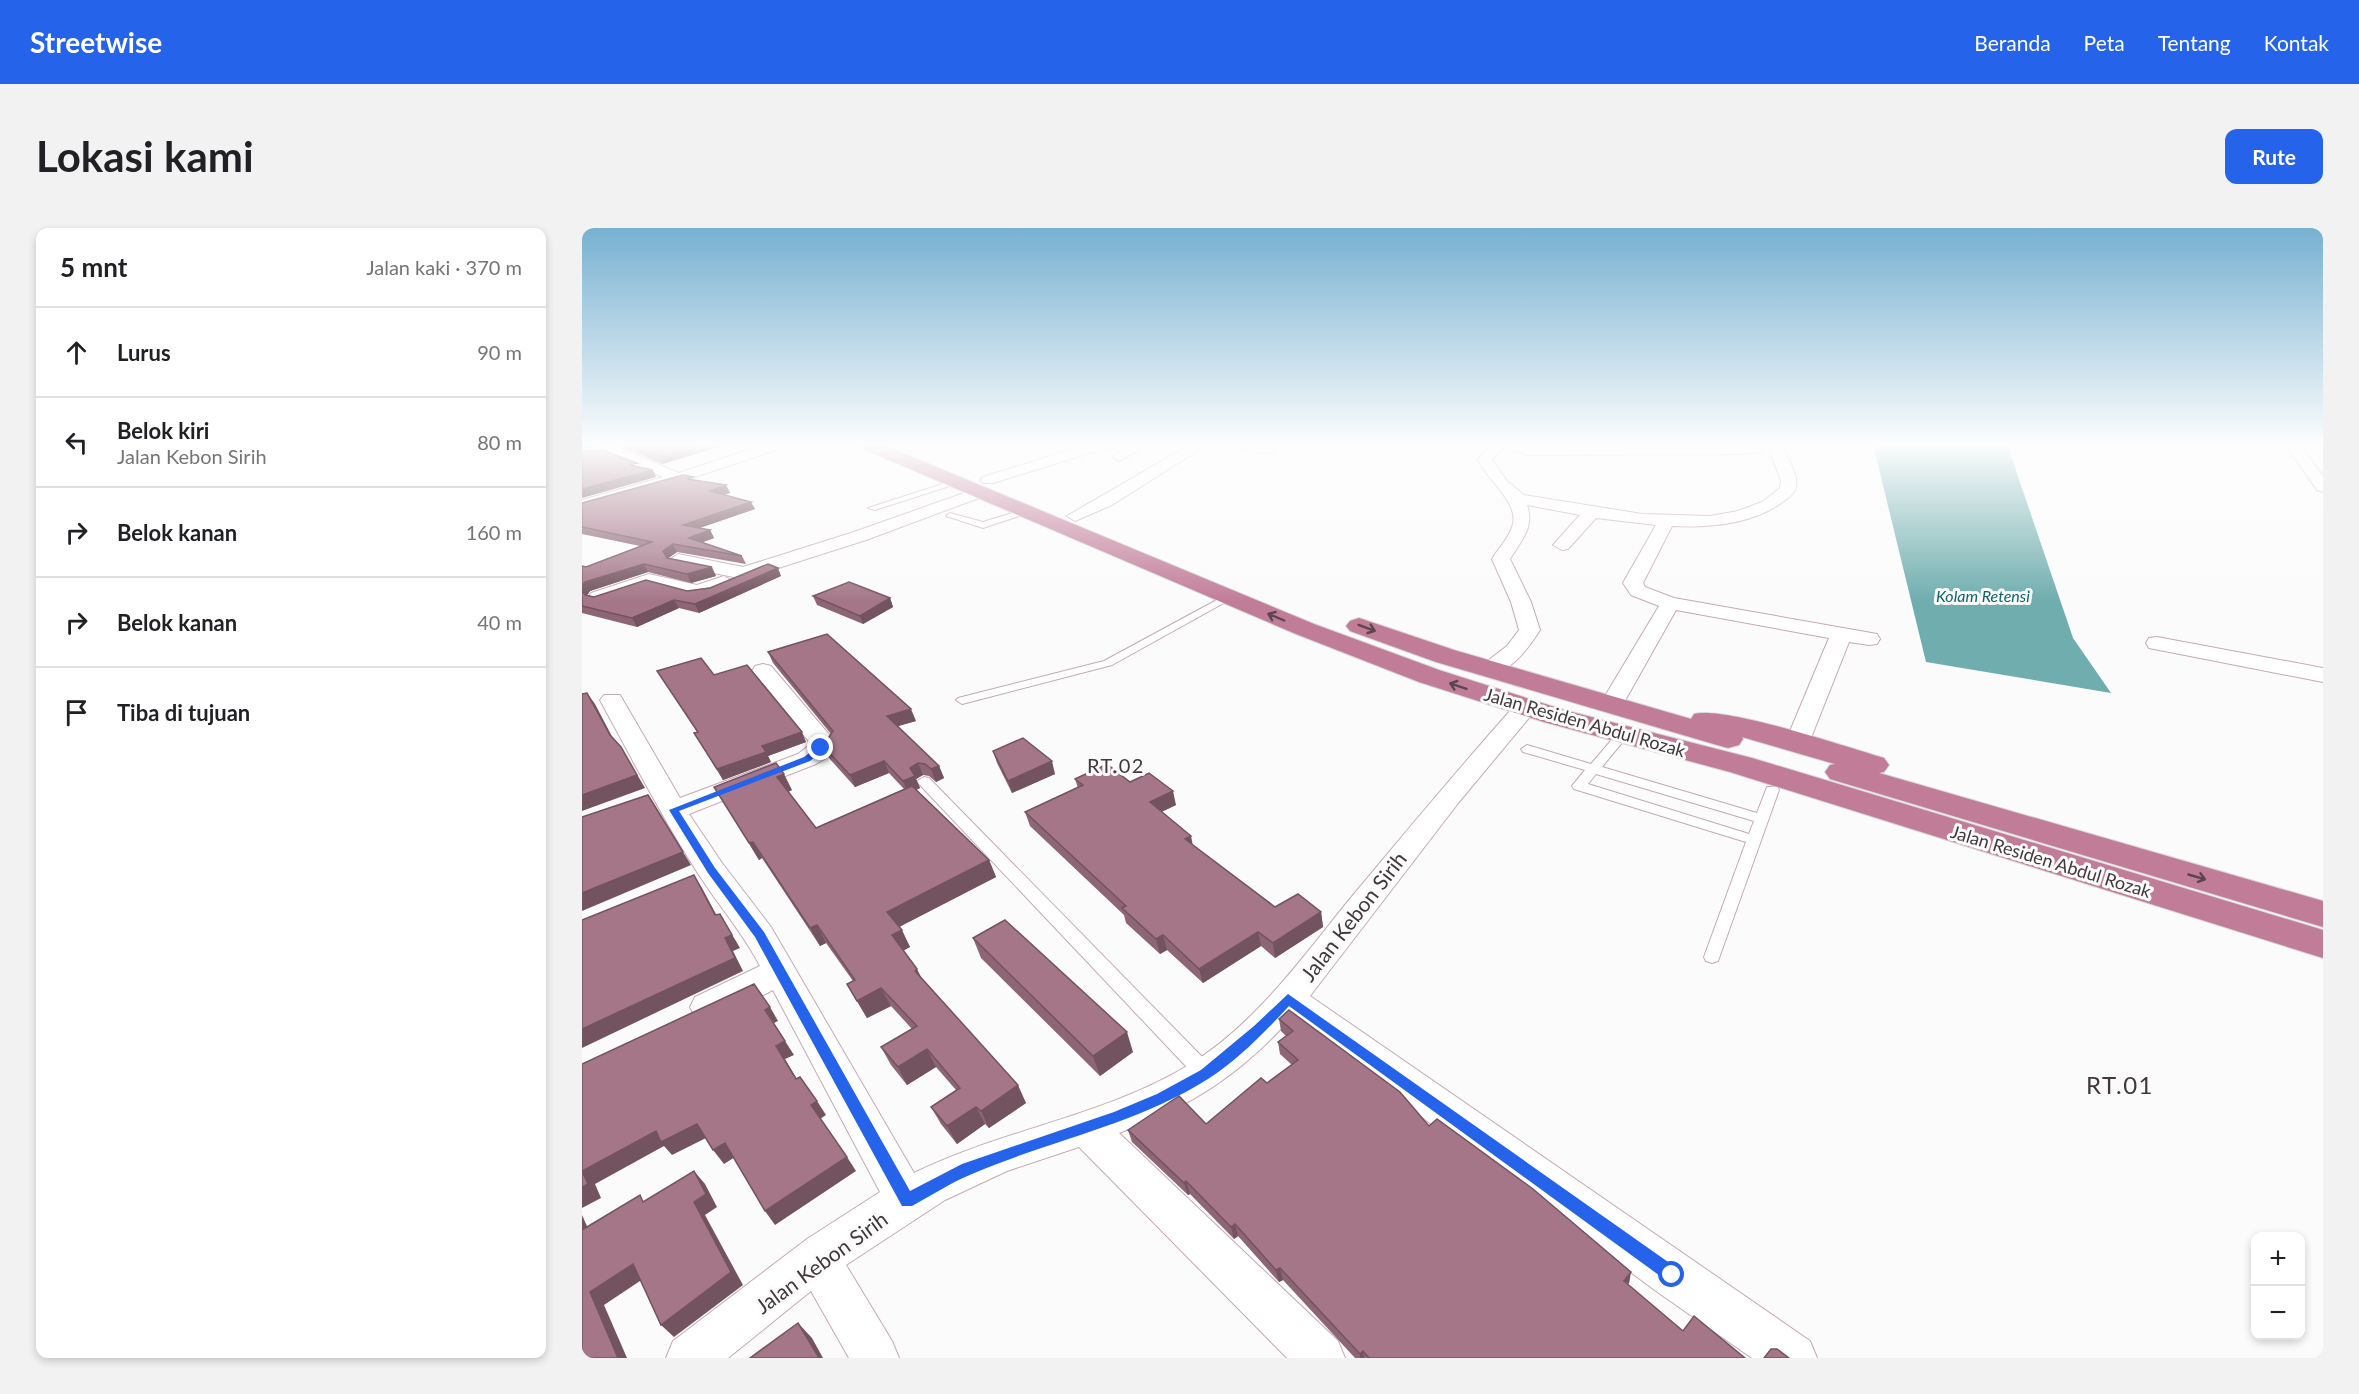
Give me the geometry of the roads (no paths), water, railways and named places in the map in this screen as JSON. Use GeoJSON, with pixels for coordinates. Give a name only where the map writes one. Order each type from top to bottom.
{"type":"FeatureCollection","features":[{"type":"Feature","properties":{"kind":"highway","name":"Jalan Residen Abdul Rozak"},"geometry":{"type":"LineString","coordinates":[[1002,497],[1025,511],[1228,597],[1429,676],[1547,705],[2323,914]]}},
{"type":"Feature","properties":{"kind":"highway","name":"Jalan Residen Abdul Rozak"},"geometry":{"type":"LineString","coordinates":[[1017,497],[1075,516],[1338,618],[1488,669],[1547,705],[2323,944]]}},
{"type":"Feature","properties":{"kind":"highway"},"geometry":{"type":"LineString","coordinates":[[1547,705],[1614,701],[1752,730],[2323,893]]}},
{"type":"Feature","properties":{"kind":"highway"},"geometry":{"type":"LineString","coordinates":[[1547,705],[1767,805],[2323,964]]}},
{"type":"Feature","properties":{"kind":"street"},"geometry":{"type":"LineString","coordinates":[[582,505],[610,497]]}},
{"type":"Feature","properties":{"kind":"street"},"geometry":{"type":"LineString","coordinates":[[598,597],[649,580],[698,591],[714,587],[744,573],[860,536],[957,497]]}},
{"type":"Feature","properties":{"kind":"street"},"geometry":{"type":"LineString","coordinates":[[1075,516],[1115,497]]}},
{"type":"Feature","properties":{"kind":"street"},"geometry":{"type":"LineString","coordinates":[[1488,669],[1515,651],[1530,630],[1521,603],[1501,560],[1524,523],[1524,511],[1514,497]]}},
{"type":"Feature","properties":{"kind":"street"},"geometry":{"type":"LineString","coordinates":[[1517,497],[1592,513],[1666,522],[1726,518],[1773,504],[1781,497]]}},
{"type":"Feature","properties":{"kind":"street"},"geometry":{"type":"LineString","coordinates":[[1562,545],[1592,513]]}},
{"type":"Feature","properties":{"kind":"street"},"geometry":{"type":"LineString","coordinates":[[1666,522],[1633,583],[1638,591],[1670,603],[1869,639]]}},
{"type":"Feature","properties":{"kind":"street"},"geometry":{"type":"LineString","coordinates":[[678,560],[744,573]]}},
{"type":"Feature","properties":{"kind":"street"},"geometry":{"type":"LineString","coordinates":[[1614,701],[1670,603]]}},
{"type":"Feature","properties":{"kind":"street"},"geometry":{"type":"LineString","coordinates":[[1798,743],[1841,634]]}},
{"type":"Feature","properties":{"kind":"street"},"geometry":{"type":"LineString","coordinates":[[2157,643],[2323,675]]}},
{"type":"Feature","properties":{"kind":"street"},"geometry":{"type":"LineString","coordinates":[[660,801],[807,759],[821,748],[824,744],[821,740],[763,671]]}},
{"type":"Feature","properties":{"kind":"street"},"geometry":{"type":"LineString","coordinates":[[612,700],[660,801],[701,875],[760,935],[907,1201]]}},
{"type":"Feature","properties":{"kind":"street","name":"Jalan Kebon Sirih"},"geometry":{"type":"LineString","coordinates":[[690,1358],[818,1260],[907,1201],[967,1169],[1087,1128],[1162,1098],[1206,1074],[1259,1030],[1288,999],[1435,814],[1547,705]]}},
{"type":"Feature","properties":{"kind":"street"},"geometry":{"type":"LineString","coordinates":[[676,1022],[780,971]]}},
{"type":"Feature","properties":{"kind":"street"},"geometry":{"type":"LineString","coordinates":[[1288,999],[1672,1275],[1793,1358]]}},
{"type":"Feature","properties":{"kind":"street"},"geometry":{"type":"LineString","coordinates":[[1087,1128],[1322,1358]]}},
{"type":"Feature","properties":{"kind":"street"},"geometry":{"type":"LineString","coordinates":[[818,1260],[875,1358]]}},
{"type":"Feature","properties":{"kind":"lane"},"geometry":{"type":"LineString","coordinates":[[872,508],[909,497]]}},
{"type":"Feature","properties":{"kind":"lane"},"geometry":{"type":"LineString","coordinates":[[950,516],[982,525],[1025,511]]}},
{"type":"Feature","properties":{"kind":"lane"},"geometry":{"type":"LineString","coordinates":[[962,700],[1108,663],[1228,597]]}},
{"type":"Feature","properties":{"kind":"lane"},"geometry":{"type":"LineString","coordinates":[[1618,739],[1580,786],[1754,840]]}},
{"type":"Feature","properties":{"kind":"lane"},"geometry":{"type":"LineString","coordinates":[[1527,749],[1593,768],[1767,805],[1712,957]]}},
{"type":"Feature","properties":{"kind":"lane"},"geometry":{"type":"LineString","coordinates":[[924,781],[1206,1074]]}},
{"type":"Feature","properties":{"kind":"water","name":"Kolam Retensi"},"geometry":{"type":"Polygon","coordinates":[[[1886,497],[2025,497],[2073,638],[2111,693],[1926,662],[1886,497]]]}},
{"type":"Feature","properties":{"kind":"district","name":"RT.02"},"geometry":{"type":"Point","coordinates":[1116,765]}},
{"type":"Feature","properties":{"kind":"district","name":"RT.01"},"geometry":{"type":"Point","coordinates":[2120,1084]}}]}
